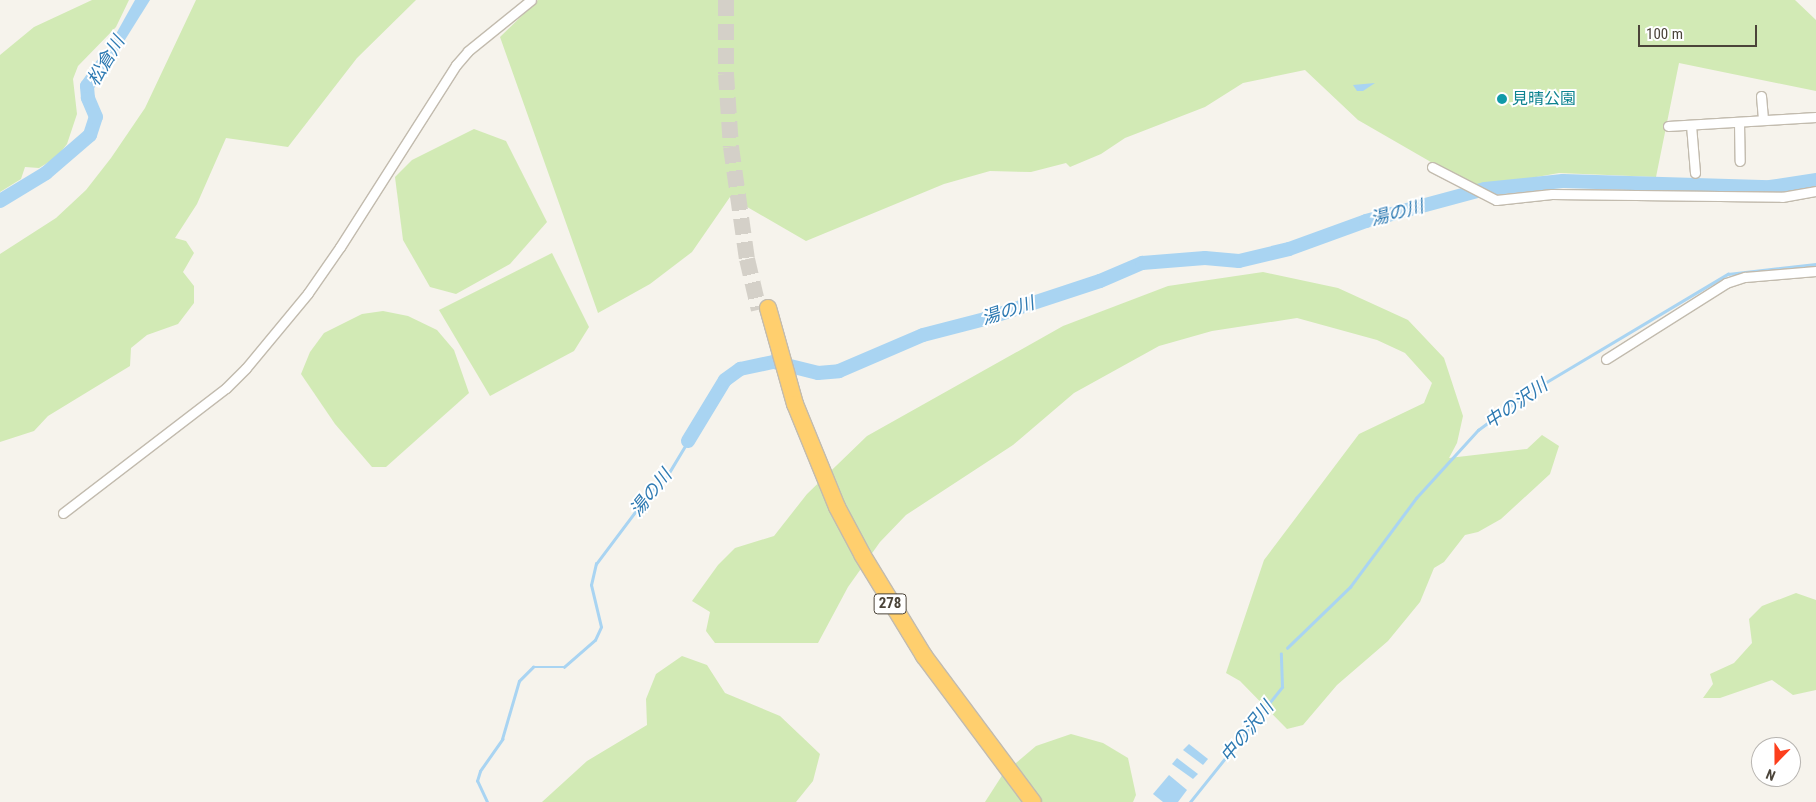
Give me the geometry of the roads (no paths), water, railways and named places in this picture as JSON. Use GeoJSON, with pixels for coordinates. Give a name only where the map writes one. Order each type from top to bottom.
{"type":"FeatureCollection","features":[{"type":"Feature","properties":{"kind":"highway","name":"278"},"geometry":{"type":"LineString","coordinates":[[763,309],[804,448],[857,560],[919,660],[1020,802]]}},
{"type":"Feature","properties":{"kind":"highway","name":"278"},"geometry":{"type":"LineString","coordinates":[[784,383],[837,507],[883,591],[924,656],[1033,802]]}},
{"type":"Feature","properties":{"kind":"street"},"geometry":{"type":"LineString","coordinates":[[63,513],[226,388],[246,368],[308,293],[340,247],[456,65],[468,51],[531,0]]}},
{"type":"Feature","properties":{"kind":"street"},"geometry":{"type":"LineString","coordinates":[[1761,96],[1763,120]]}},
{"type":"Feature","properties":{"kind":"street"},"geometry":{"type":"LineString","coordinates":[[1668,126],[1816,117]]}},
{"type":"Feature","properties":{"kind":"street"},"geometry":{"type":"LineString","coordinates":[[1739,122],[1740,161]]}},
{"type":"Feature","properties":{"kind":"street"},"geometry":{"type":"LineString","coordinates":[[1691,125],[1694,173]]}},
{"type":"Feature","properties":{"kind":"street"},"geometry":{"type":"LineString","coordinates":[[1432,166],[1487,198],[1506,200],[1552,194],[1614,193],[1763,197],[1816,191]]}},
{"type":"Feature","properties":{"kind":"street"},"geometry":{"type":"LineString","coordinates":[[1606,359],[1726,283],[1745,277],[1816,271]]}},
{"type":"Feature","properties":{"kind":"water"},"geometry":{"type":"Polygon","coordinates":[[[135,0],[150,0],[113,59],[89,82],[135,0]]]}},
{"type":"Feature","properties":{"kind":"water"},"geometry":{"type":"Polygon","coordinates":[[[1375,83],[1363,91],[1357,91],[1353,85],[1375,83]]]}},
{"type":"Feature","properties":{"kind":"water"},"geometry":{"type":"Polygon","coordinates":[[[1189,744],[1208,759],[1203,765],[1183,750],[1189,744]]]}},
{"type":"Feature","properties":{"kind":"water"},"geometry":{"type":"Polygon","coordinates":[[[1177,758],[1198,774],[1193,779],[1172,764],[1177,758]]]}},
{"type":"Feature","properties":{"kind":"water"},"geometry":{"type":"Polygon","coordinates":[[[1169,775],[1187,790],[1178,802],[1163,802],[1153,794],[1169,775]]]}},
{"type":"Feature","properties":{"kind":"waterway","name":"松倉川"},"geometry":{"type":"LineString","coordinates":[[0,201],[46,173],[90,135],[96,117],[88,98],[87,86],[102,65]]}},
{"type":"Feature","properties":{"kind":"waterway","name":"湯の川"},"geometry":{"type":"LineString","coordinates":[[688,441],[725,380],[740,369],[774,362],[818,373],[839,371],[923,335],[985,319],[1100,281],[1142,263],[1205,258],[1239,261],[1289,249],[1366,221],[1485,189],[1563,181],[1770,187],[1816,180]]}},
{"type":"Feature","properties":{"kind":"waterway","name":"中の沢川"},"geometry":{"type":"LineString","coordinates":[[1287,648],[1350,587],[1416,498],[1478,430],[1528,393],[1728,274],[1816,264]]}},
{"type":"Feature","properties":{"kind":"waterway","name":"湯の川"},"geometry":{"type":"LineString","coordinates":[[487,802],[477,781],[480,771],[502,739],[519,681],[533,667],[564,667],[595,640],[601,627],[591,585],[596,564],[647,496],[667,476],[688,441]]}},
{"type":"Feature","properties":{"kind":"waterway","name":"中の沢川"},"geometry":{"type":"LineString","coordinates":[[1190,802],[1282,687],[1281,654]]}},
{"type":"Feature","properties":{"kind":"tunnel"},"geometry":{"type":"LineString","coordinates":[[726,0],[726,74],[731,147],[747,259],[759,310]]}},
{"type":"Feature","properties":{"kind":"place","name":"見晴公園"},"geometry":{"type":"Point","coordinates":[1502,99]}}]}
